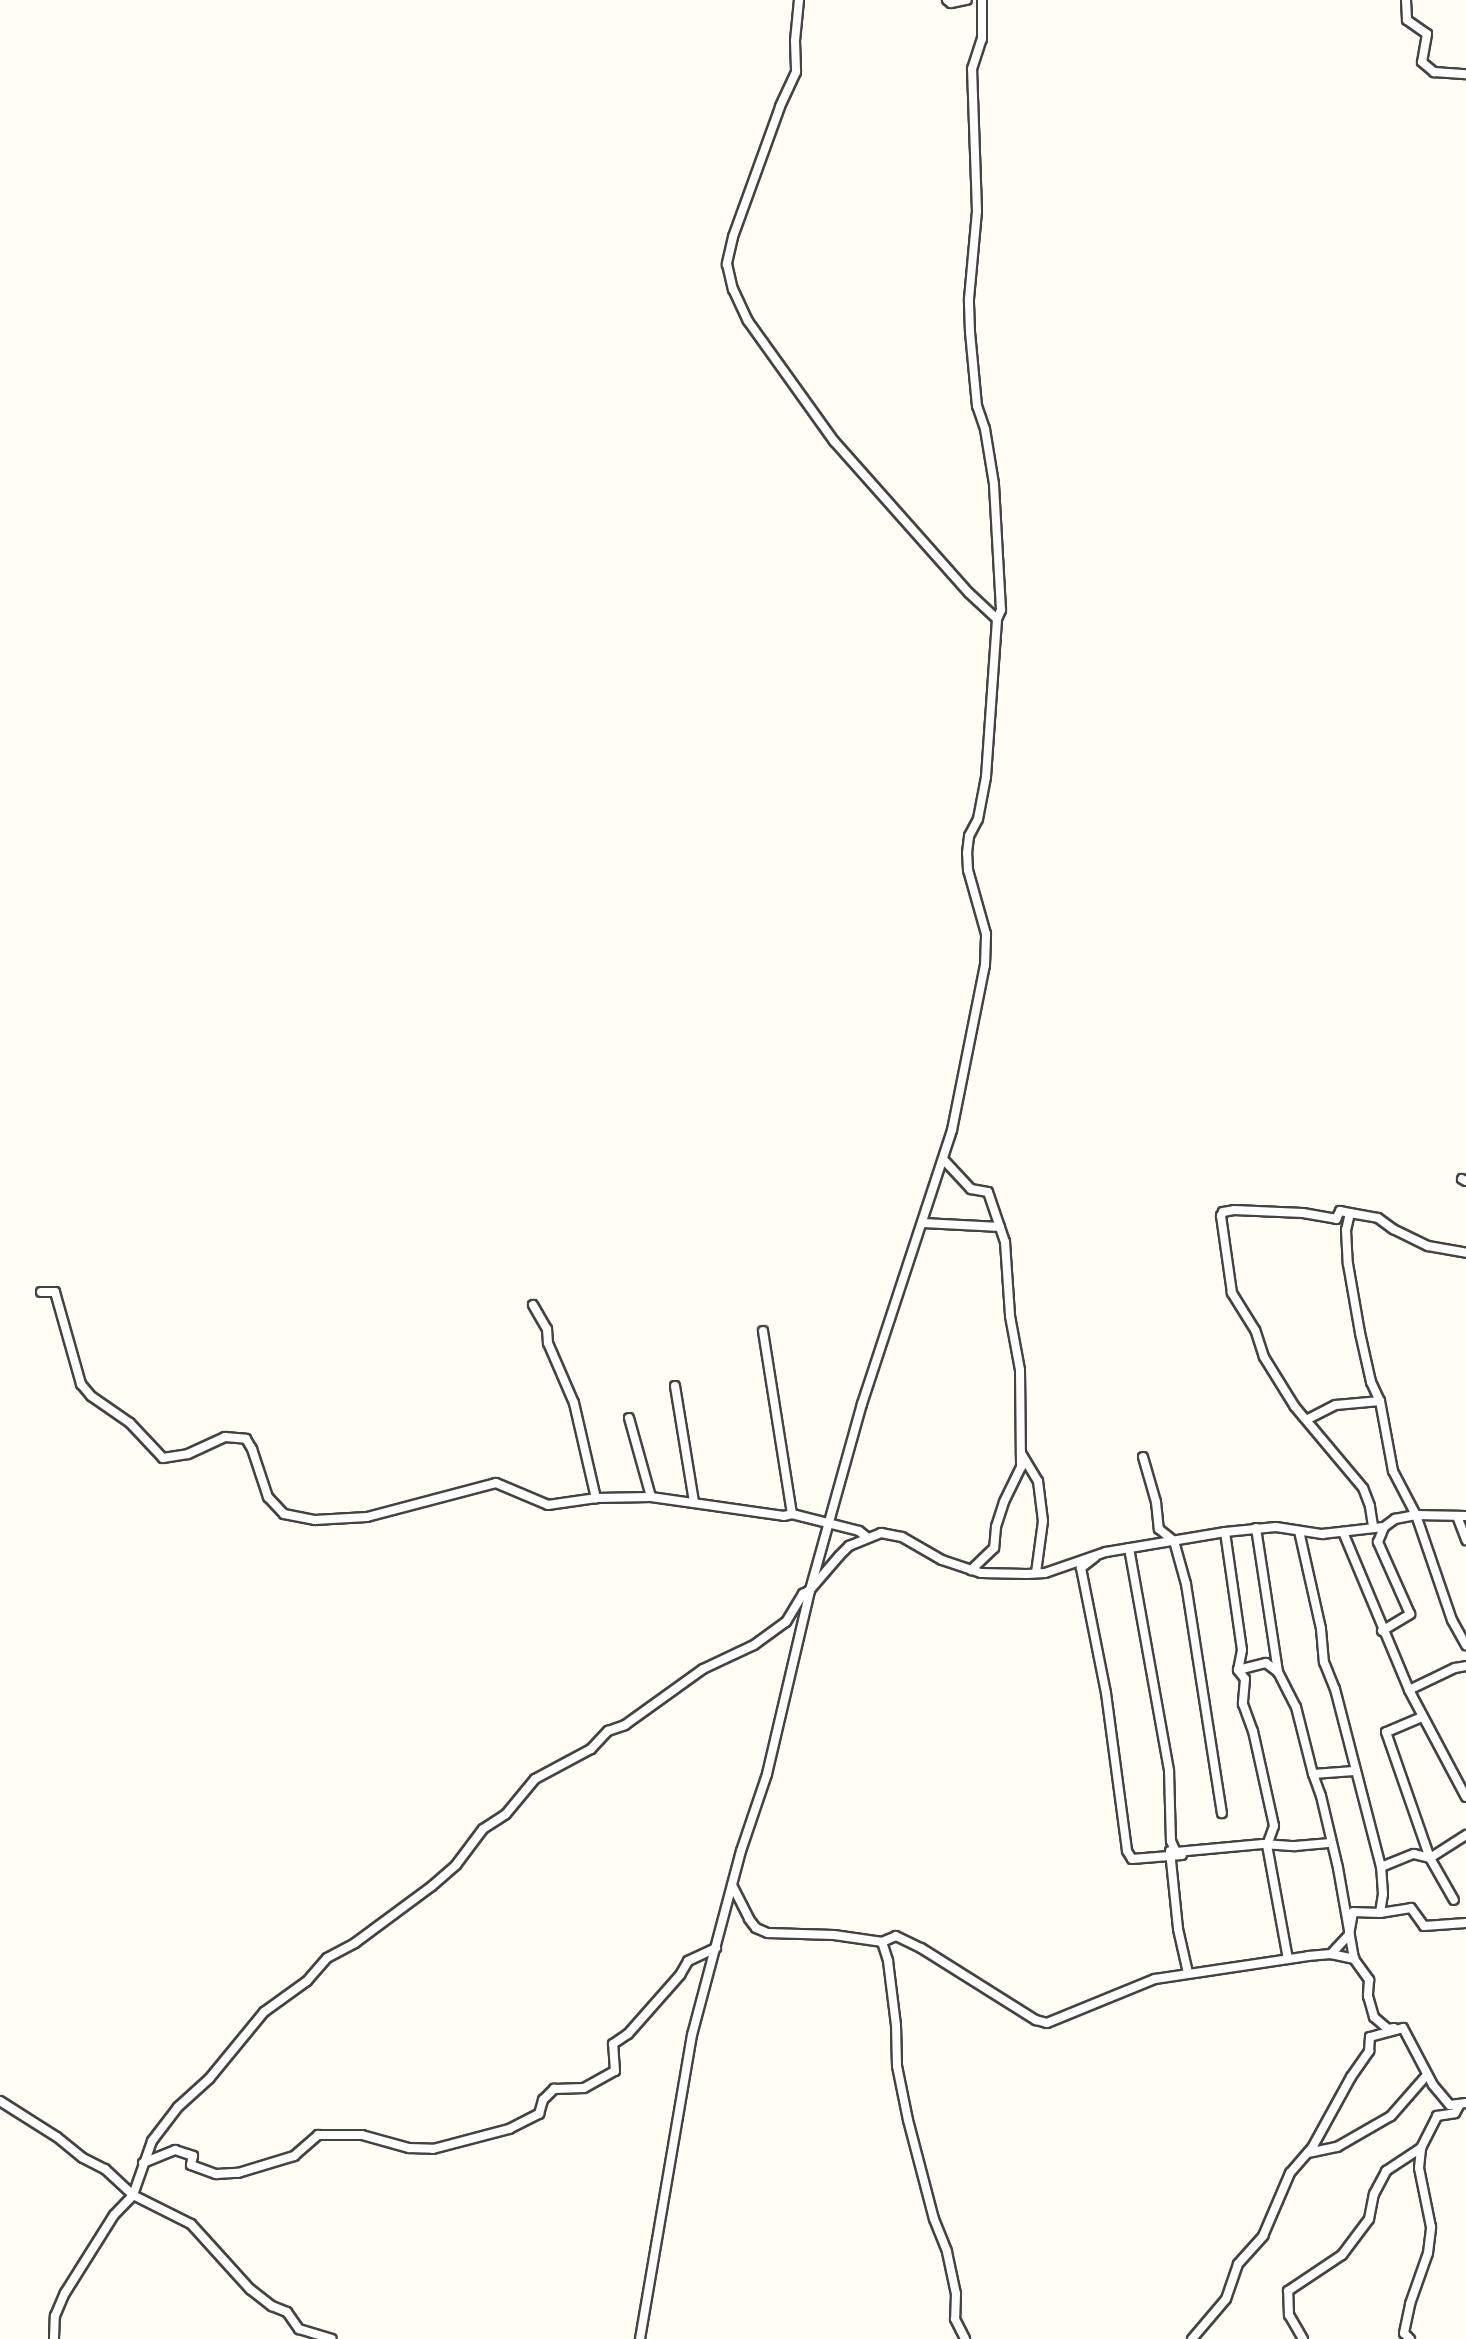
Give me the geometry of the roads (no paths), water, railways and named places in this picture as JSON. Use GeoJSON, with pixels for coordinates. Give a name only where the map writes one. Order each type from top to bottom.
{"type":"FeatureCollection","features":[{"type":"Feature","properties":{"kind":"street"},"geometry":{"type":"LineString","coordinates":[[799,0],[795,41],[796,72],[780,107],[733,237],[727,264],[733,289],[748,321],[834,441],[969,593],[997,620]]}},
{"type":"Feature","properties":{"kind":"street"},"geometry":{"type":"LineString","coordinates":[[947,0],[951,3],[967,0]]}},
{"type":"Feature","properties":{"kind":"street"},"geometry":{"type":"LineString","coordinates":[[640,2339],[692,2035],[732,1885],[767,1774],[827,1524],[862,1404],[952,1130],[985,965],[986,934],[968,870],[967,853],[968,836],[978,819],[986,777],[997,620],[1001,610],[993,521],[994,484],[985,429],[977,406],[969,299],[976,211],[972,69],[982,39],[982,0]]}},
{"type":"Feature","properties":{"kind":"street"},"geometry":{"type":"LineString","coordinates":[[1406,0],[1407,20],[1427,34],[1422,62],[1434,72],[1466,74]]}},
{"type":"Feature","properties":{"kind":"street"},"geometry":{"type":"LineString","coordinates":[[943,1159],[971,1189],[988,1192],[1005,1242],[1010,1316],[1020,1370],[1021,1467],[996,1527],[994,1548],[971,1570]]}},
{"type":"Feature","properties":{"kind":"street"},"geometry":{"type":"LineString","coordinates":[[1373,1526],[1370,1506],[1363,1488],[1308,1419],[1295,1407],[1264,1357],[1255,1330],[1232,1293],[1221,1216],[1223,1212],[1234,1210],[1303,1213],[1336,1219],[1340,1211],[1378,1218],[1393,1229],[1428,1246],[1466,1253]]}},
{"type":"Feature","properties":{"kind":"street"},"geometry":{"type":"LineString","coordinates":[[1350,1213],[1346,1230],[1349,1264],[1371,1382],[1380,1401],[1393,1471],[1416,1515],[1452,1620],[1466,1645]]}},
{"type":"Feature","properties":{"kind":"street"},"geometry":{"type":"LineString","coordinates":[[923,1223],[1000,1227]]}},
{"type":"Feature","properties":{"kind":"street"},"geometry":{"type":"LineString","coordinates":[[41,1292],[55,1292],[81,1384],[91,1396],[130,1423],[163,1458],[180,1456],[225,1437],[246,1440],[268,1497],[284,1514],[315,1520],[367,1517],[496,1483],[548,1505],[596,1498],[651,1497],[783,1516],[792,1514],[859,1531],[868,1538]]}},
{"type":"Feature","properties":{"kind":"street"},"geometry":{"type":"LineString","coordinates":[[533,1305],[547,1329],[548,1343],[574,1403],[596,1498]]}},
{"type":"Feature","properties":{"kind":"street"},"geometry":{"type":"LineString","coordinates":[[763,1331],[792,1514]]}},
{"type":"Feature","properties":{"kind":"street"},"geometry":{"type":"LineString","coordinates":[[675,1386],[694,1502]]}},
{"type":"Feature","properties":{"kind":"street"},"geometry":{"type":"LineString","coordinates":[[1308,1419],[1336,1405],[1380,1401]]}},
{"type":"Feature","properties":{"kind":"street"},"geometry":{"type":"LineString","coordinates":[[629,1418],[651,1497]]}},
{"type":"Feature","properties":{"kind":"street"},"geometry":{"type":"LineString","coordinates":[[1021,1454],[1038,1480],[1040,1494],[1043,1521],[1036,1573]]}},
{"type":"Feature","properties":{"kind":"street"},"geometry":{"type":"LineString","coordinates":[[1143,1457],[1156,1502],[1159,1529],[1174,1541],[1186,1584],[1222,1813]]}},
{"type":"Feature","properties":{"kind":"street"},"geometry":{"type":"LineString","coordinates":[[1382,1631],[1410,1614],[1378,1542],[1384,1527],[1395,1519],[1416,1515],[1462,1516],[1466,1540]]}},
{"type":"Feature","properties":{"kind":"street"},"geometry":{"type":"LineString","coordinates":[[54,2339],[55,2316],[65,2293],[114,2215],[133,2195],[152,2141],[164,2123],[209,2079],[264,2012],[307,1981],[327,1958],[355,1943],[432,1886],[456,1865],[483,1829],[506,1814],[535,1779],[591,1749],[608,1731],[625,1725],[696,1673],[754,1645],[786,1622],[803,1594],[810,1590],[849,1546],[881,1533],[902,1537],[942,1560],[981,1573],[1036,1573],[1099,1554],[1225,1532],[1276,1527],[1299,1531],[1343,1532],[1373,1526],[1384,1527]]}},
{"type":"Feature","properties":{"kind":"street"},"geometry":{"type":"LineString","coordinates":[[1256,1528],[1278,1672],[1296,1707],[1312,1774],[1321,1796],[1354,1959],[1369,1980],[1368,1996],[1374,2017],[1388,2029],[1403,2028]]}},
{"type":"Feature","properties":{"kind":"street"},"geometry":{"type":"LineString","coordinates":[[1299,1531],[1321,1629],[1324,1662],[1335,1689],[1354,1771],[1381,1867],[1383,1894],[1380,1913]]}},
{"type":"Feature","properties":{"kind":"street"},"geometry":{"type":"LineString","coordinates":[[1225,1532],[1242,1650],[1238,1670],[1245,1679],[1243,1704],[1253,1731],[1274,1826],[1267,1845],[1289,1959]]}},
{"type":"Feature","properties":{"kind":"street"},"geometry":{"type":"LineString","coordinates":[[1343,1532],[1382,1631],[1409,1690],[1466,1797]]}},
{"type":"Feature","properties":{"kind":"street"},"geometry":{"type":"LineString","coordinates":[[1129,1548],[1169,1771],[1171,1841],[1176,1852],[1220,1850]]}},
{"type":"Feature","properties":{"kind":"street"},"geometry":{"type":"LineString","coordinates":[[1099,1554],[1081,1568],[1106,1693],[1124,1837],[1132,1859],[1267,1845],[1331,1843]]}},
{"type":"Feature","properties":{"kind":"street"},"geometry":{"type":"LineString","coordinates":[[1238,1670],[1266,1663],[1278,1672]]}},
{"type":"Feature","properties":{"kind":"street"},"geometry":{"type":"LineString","coordinates":[[1409,1690],[1455,1668],[1466,1666]]}},
{"type":"Feature","properties":{"kind":"street"},"geometry":{"type":"LineString","coordinates":[[1422,1717],[1386,1732],[1430,1858],[1454,1900]]}},
{"type":"Feature","properties":{"kind":"street"},"geometry":{"type":"LineString","coordinates":[[1312,1774],[1354,1771]]}},
{"type":"Feature","properties":{"kind":"street"},"geometry":{"type":"LineString","coordinates":[[1168,1826],[1178,1929],[1188,1973]]}},
{"type":"Feature","properties":{"kind":"street"},"geometry":{"type":"LineString","coordinates":[[1381,1867],[1414,1854],[1430,1858],[1466,1835]]}},
{"type":"Feature","properties":{"kind":"street"},"geometry":{"type":"LineString","coordinates":[[732,1885],[756,1928],[768,1933],[834,1935],[883,1942],[896,1936],[1036,2020],[1047,2023],[1155,1979],[1331,1954],[1354,1959]]}},
{"type":"Feature","properties":{"kind":"street"},"geometry":{"type":"LineString","coordinates":[[1331,1954],[1349,1935],[1353,1912],[1380,1913],[1411,1908],[1424,1926],[1466,1923]]}},
{"type":"Feature","properties":{"kind":"street"},"geometry":{"type":"LineString","coordinates":[[883,1942],[896,2025],[897,2066],[908,2120],[934,2219],[947,2252],[956,2294],[955,2319],[965,2339]]}},
{"type":"Feature","properties":{"kind":"street"},"geometry":{"type":"LineString","coordinates":[[143,2163],[175,2150],[193,2156],[191,2165],[216,2174],[238,2173],[294,2156],[318,2134],[362,2135],[409,2148],[433,2149],[509,2129],[539,2114],[543,2099],[554,2089],[584,2088],[615,2071],[613,2044],[628,2034],[680,1975],[688,1961],[716,1948]]}},
{"type":"Feature","properties":{"kind":"street"},"geometry":{"type":"LineString","coordinates":[[1403,2028],[1426,2076],[1450,2105],[1463,2103]]}},
{"type":"Feature","properties":{"kind":"street"},"geometry":{"type":"LineString","coordinates":[[1192,2339],[1226,2299],[1238,2264],[1263,2236],[1290,2173],[1308,2153],[1369,2051],[1370,2037],[1403,2028]]}},
{"type":"Feature","properties":{"kind":"street"},"geometry":{"type":"LineString","coordinates":[[1308,2153],[1337,2147],[1391,2116],[1426,2076]]}},
{"type":"Feature","properties":{"kind":"street"},"geometry":{"type":"LineString","coordinates":[[0,2101],[57,2137],[83,2158],[105,2169],[133,2195],[191,2224],[250,2289],[272,2306],[287,2312],[299,2329],[331,2339]]}},
{"type":"Feature","properties":{"kind":"street"},"geometry":{"type":"LineString","coordinates":[[1410,2339],[1404,2333],[1410,2304],[1428,2253],[1431,2227],[1419,2168],[1421,2148],[1437,2116],[1455,2113],[1463,2103]]}},
{"type":"Feature","properties":{"kind":"street"},"geometry":{"type":"LineString","coordinates":[[1303,2339],[1289,2315],[1288,2291],[1342,2255],[1369,2219],[1374,2194],[1386,2171],[1421,2148]]}}]}
